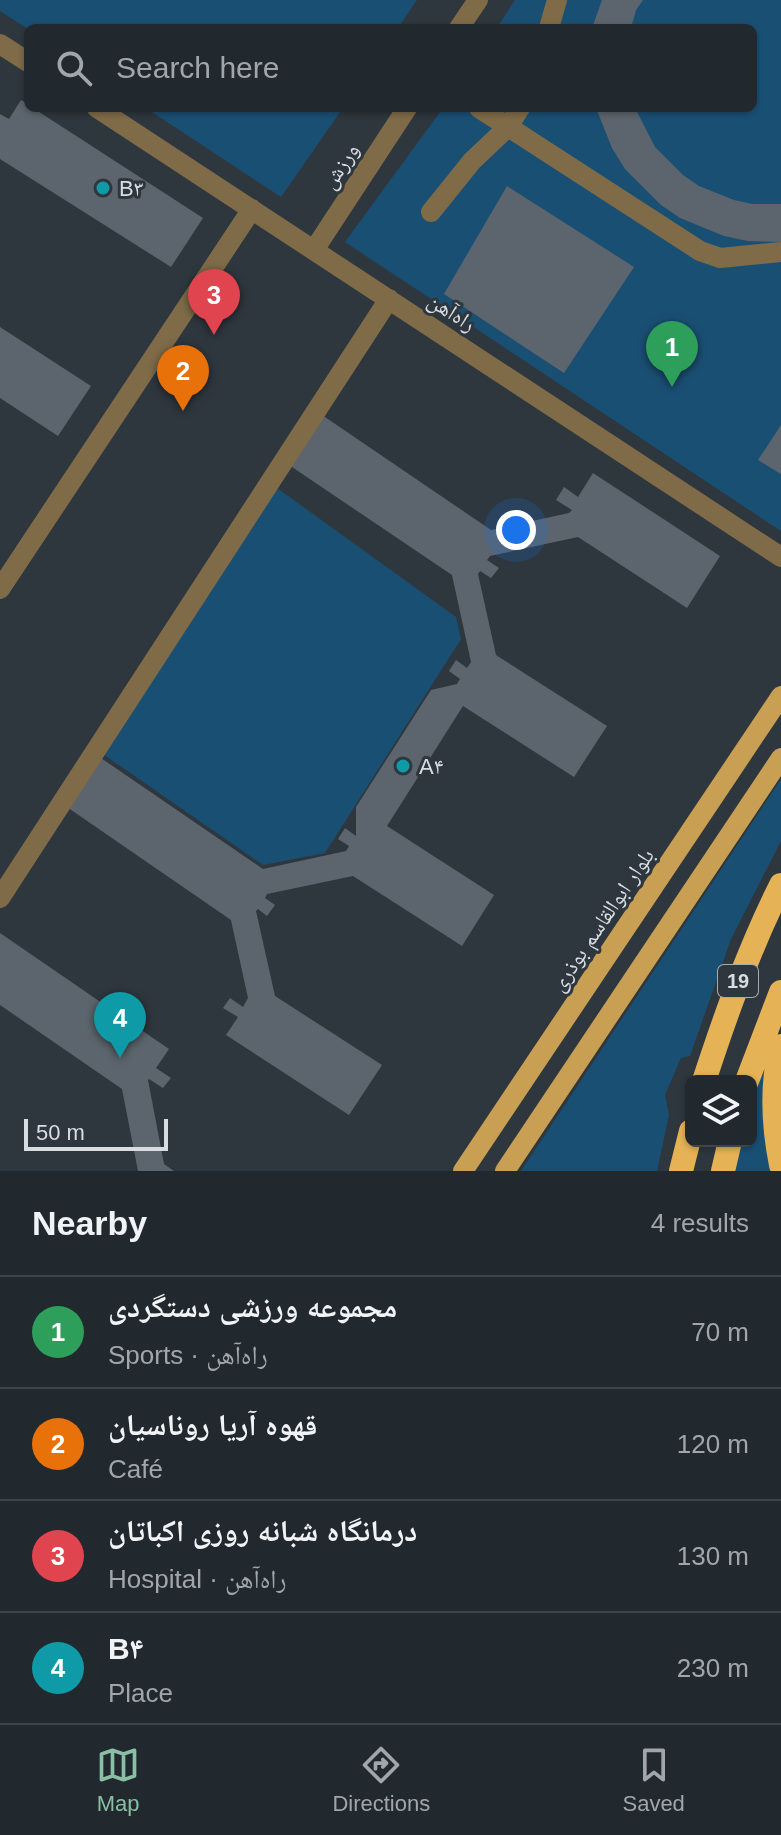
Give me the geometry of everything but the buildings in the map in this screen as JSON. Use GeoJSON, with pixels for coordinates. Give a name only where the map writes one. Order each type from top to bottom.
{"type":"FeatureCollection","features":[{"type":"Feature","properties":{"kind":"highway","name":"19"},"geometry":{"type":"LineString","coordinates":[[706,1075],[729,1004],[781,885]]}},
{"type":"Feature","properties":{"kind":"highway","name":"19"},"geometry":{"type":"LineString","coordinates":[[749,1075],[781,992]]}},
{"type":"Feature","properties":{"kind":"highway"},"geometry":{"type":"LineString","coordinates":[[781,1046],[775,1069],[774,1096],[776,1140],[781,1165]]}},
{"type":"Feature","properties":{"kind":"highway"},"geometry":{"type":"LineString","coordinates":[[681,1171],[687,1147]]}},
{"type":"Feature","properties":{"kind":"highway"},"geometry":{"type":"LineString","coordinates":[[723,1171],[729,1147]]}},
{"type":"Feature","properties":{"kind":"main road","name":"بلوار ابوالقاسم بوذری"},"geometry":{"type":"LineString","coordinates":[[463,1171],[781,696]]}},
{"type":"Feature","properties":{"kind":"main road"},"geometry":{"type":"LineString","coordinates":[[505,1171],[781,758]]}},
{"type":"Feature","properties":{"kind":"street"},"geometry":{"type":"LineString","coordinates":[[462,24],[478,0]]}},
{"type":"Feature","properties":{"kind":"street"},"geometry":{"type":"LineString","coordinates":[[550,24],[557,0]]}},
{"type":"Feature","properties":{"kind":"street"},"geometry":{"type":"LineString","coordinates":[[0,44],[24,59]]}},
{"type":"Feature","properties":{"kind":"street","name":"راه‌آهن"},"geometry":{"type":"LineString","coordinates":[[103,112],[781,557]]}},
{"type":"Feature","properties":{"kind":"street","name":"ورزش"},"geometry":{"type":"LineString","coordinates":[[314,250],[404,112]]}},
{"type":"Feature","properties":{"kind":"street"},"geometry":{"type":"LineString","coordinates":[[485,112],[700,251],[720,258],[781,252]]}},
{"type":"Feature","properties":{"kind":"street"},"geometry":{"type":"LineString","coordinates":[[431,212],[472,161],[508,127],[517,112]]}},
{"type":"Feature","properties":{"kind":"street"},"geometry":{"type":"LineString","coordinates":[[0,589],[252,209]]}},
{"type":"Feature","properties":{"kind":"street"},"geometry":{"type":"LineString","coordinates":[[0,898],[389,299]]}},
{"type":"Feature","properties":{"kind":"shaded area"},"geometry":{"type":"Polygon","coordinates":[[[0,0],[417,0],[401,24],[24,24],[24,26],[0,11],[0,0]]]}},
{"type":"Feature","properties":{"kind":"shaded area"},"geometry":{"type":"Polygon","coordinates":[[[515,0],[781,0],[781,531],[345,242],[440,112],[757,112],[757,24],[500,24],[515,0]]]}},
{"type":"Feature","properties":{"kind":"shaded area"},"geometry":{"type":"Polygon","coordinates":[[[152,112],[340,112],[281,197],[152,112]]]}},
{"type":"Feature","properties":{"kind":"shaded area"},"geometry":{"type":"Polygon","coordinates":[[[277,488],[456,617],[461,639],[325,853],[263,865],[100,752],[277,488]]]}},
{"type":"Feature","properties":{"kind":"shaded area"},"geometry":{"type":"Polygon","coordinates":[[[781,779],[781,841],[731,939],[690,1056],[681,1058],[665,1095],[669,1115],[657,1171],[521,1171],[781,779]]]}},
{"type":"Feature","properties":{"kind":"shaded area"},"geometry":{"type":"Polygon","coordinates":[[[781,1025],[773,1048],[776,1171],[734,1171],[740,1147],[757,1147],[757,1080],[781,1025]]]}},
{"type":"Feature","properties":{"kind":"place","name":"B۳"},"geometry":{"type":"Point","coordinates":[103,188]}},
{"type":"Feature","properties":{"kind":"place","name":"درمانگاه شبانه روزی اکباتان"},"geometry":{"type":"Point","coordinates":[214,335]}},
{"type":"Feature","properties":{"kind":"place","name":"مجموعه ورزشی دستگردی"},"geometry":{"type":"Point","coordinates":[672,387]}},
{"type":"Feature","properties":{"kind":"place","name":"قهوه آریا روناسیان"},"geometry":{"type":"Point","coordinates":[183,411]}},
{"type":"Feature","properties":{"kind":"place","name":"A۴"},"geometry":{"type":"Point","coordinates":[403,766]}},
{"type":"Feature","properties":{"kind":"place","name":"B۴"},"geometry":{"type":"Point","coordinates":[120,1058]}}]}
